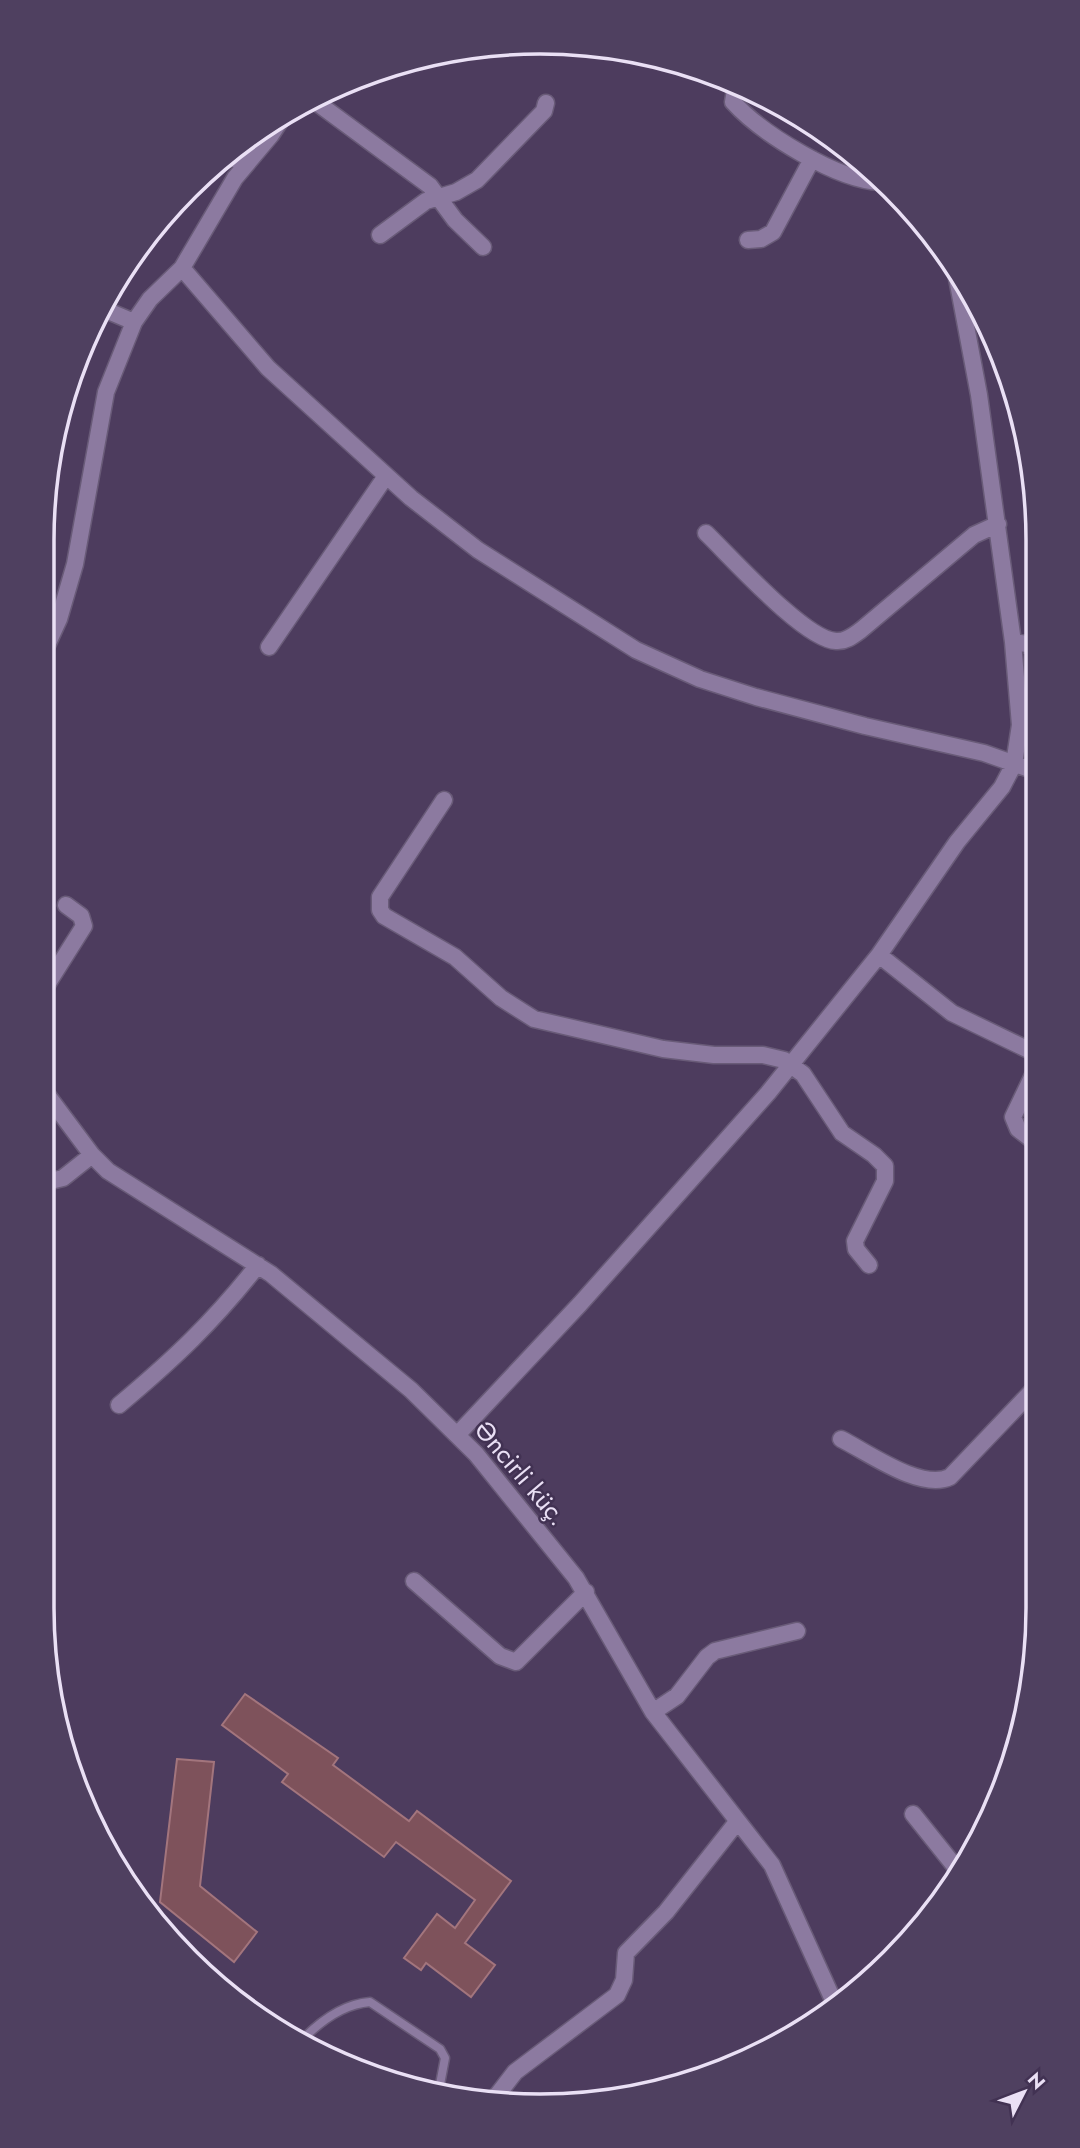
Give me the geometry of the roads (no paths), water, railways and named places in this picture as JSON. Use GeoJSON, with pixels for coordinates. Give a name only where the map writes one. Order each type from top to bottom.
{"type":"FeatureCollection","features":[{"type":"Feature","properties":{"kind":"street"},"geometry":{"type":"LineString","coordinates":[[734,95],[733,102],[744,114],[812,159],[843,174],[864,178]]}},
{"type":"Feature","properties":{"kind":"street"},"geometry":{"type":"LineString","coordinates":[[380,234],[426,201],[441,198],[477,180],[544,111],[546,103]]}},
{"type":"Feature","properties":{"kind":"street"},"geometry":{"type":"LineString","coordinates":[[322,106],[430,186],[454,220],[483,247]]}},
{"type":"Feature","properties":{"kind":"street"},"geometry":{"type":"LineString","coordinates":[[54,630],[75,564],[106,392],[134,322],[150,299],[182,268],[223,195],[245,164],[270,136]]}},
{"type":"Feature","properties":{"kind":"street"},"geometry":{"type":"LineString","coordinates":[[748,240],[761,239],[773,232],[812,159]]}},
{"type":"Feature","properties":{"kind":"street"},"geometry":{"type":"LineString","coordinates":[[238,160],[245,164]]}},
{"type":"Feature","properties":{"kind":"street"},"geometry":{"type":"LineString","coordinates":[[182,268],[268,368],[439,522],[596,626],[673,668],[756,697],[865,726],[984,753],[1026,768]]}},
{"type":"Feature","properties":{"kind":"street"},"geometry":{"type":"LineString","coordinates":[[458,1434],[604,1277],[792,1064],[878,955],[957,842],[1002,787],[1014,764],[1020,725],[1013,642],[998,524],[960,295]]}},
{"type":"Feature","properties":{"kind":"street"},"geometry":{"type":"LineString","coordinates":[[111,312],[134,322]]}},
{"type":"Feature","properties":{"kind":"street"},"geometry":{"type":"LineString","coordinates":[[269,647],[386,476]]}},
{"type":"Feature","properties":{"kind":"street"},"geometry":{"type":"LineString","coordinates":[[706,533],[793,617],[818,635],[836,641],[847,639],[861,630],[974,535],[998,524]]}},
{"type":"Feature","properties":{"kind":"street"},"geometry":{"type":"LineString","coordinates":[[1013,642],[1026,644]]}},
{"type":"Feature","properties":{"kind":"street"},"geometry":{"type":"LineString","coordinates":[[443,800],[380,897],[380,910],[384,916],[455,957],[501,998],[534,1018],[663,1049],[714,1055],[763,1055],[792,1064],[811,1085],[842,1133],[885,1166],[885,1181],[855,1241],[856,1249],[869,1265]]}},
{"type":"Feature","properties":{"kind":"street"},"geometry":{"type":"LineString","coordinates":[[54,974],[83,926],[82,916],[66,905]]}},
{"type":"Feature","properties":{"kind":"street"},"geometry":{"type":"LineString","coordinates":[[878,955],[952,1013],[1026,1049]]}},
{"type":"Feature","properties":{"kind":"street"},"geometry":{"type":"LineString","coordinates":[[1026,1090],[1013,1117],[1018,1129],[1026,1135]]}},
{"type":"Feature","properties":{"kind":"street","name":"Əncirli küç."},"geometry":{"type":"LineString","coordinates":[[54,1103],[92,1155],[122,1182],[258,1265],[411,1390],[458,1434],[586,1592],[653,1712],[778,1874],[832,1996]]}},
{"type":"Feature","properties":{"kind":"street"},"geometry":{"type":"LineString","coordinates":[[54,1179],[71,1173],[92,1155]]}},
{"type":"Feature","properties":{"kind":"street"},"geometry":{"type":"LineString","coordinates":[[119,1405],[184,1350],[222,1311],[258,1265]]}},
{"type":"Feature","properties":{"kind":"street"},"geometry":{"type":"LineString","coordinates":[[841,1439],[918,1478],[941,1481],[950,1477],[1026,1397]]}},
{"type":"Feature","properties":{"kind":"street"},"geometry":{"type":"LineString","coordinates":[[414,1580],[500,1656],[516,1662],[586,1592]]}},
{"type":"Feature","properties":{"kind":"street"},"geometry":{"type":"LineString","coordinates":[[653,1712],[677,1696],[707,1657],[715,1651],[797,1631]]}},
{"type":"Feature","properties":{"kind":"street"},"geometry":{"type":"LineString","coordinates":[[913,1814],[953,1864]]}},
{"type":"Feature","properties":{"kind":"street"},"geometry":{"type":"LineString","coordinates":[[499,2092],[515,2072],[617,1995],[624,1980],[626,1953],[666,1912],[737,1822]]}},
{"type":"Feature","properties":{"kind":"lane"},"geometry":{"type":"LineString","coordinates":[[308,2035],[326,2019],[361,2003],[370,2003],[440,2049],[444,2058],[441,2083]]}}]}
